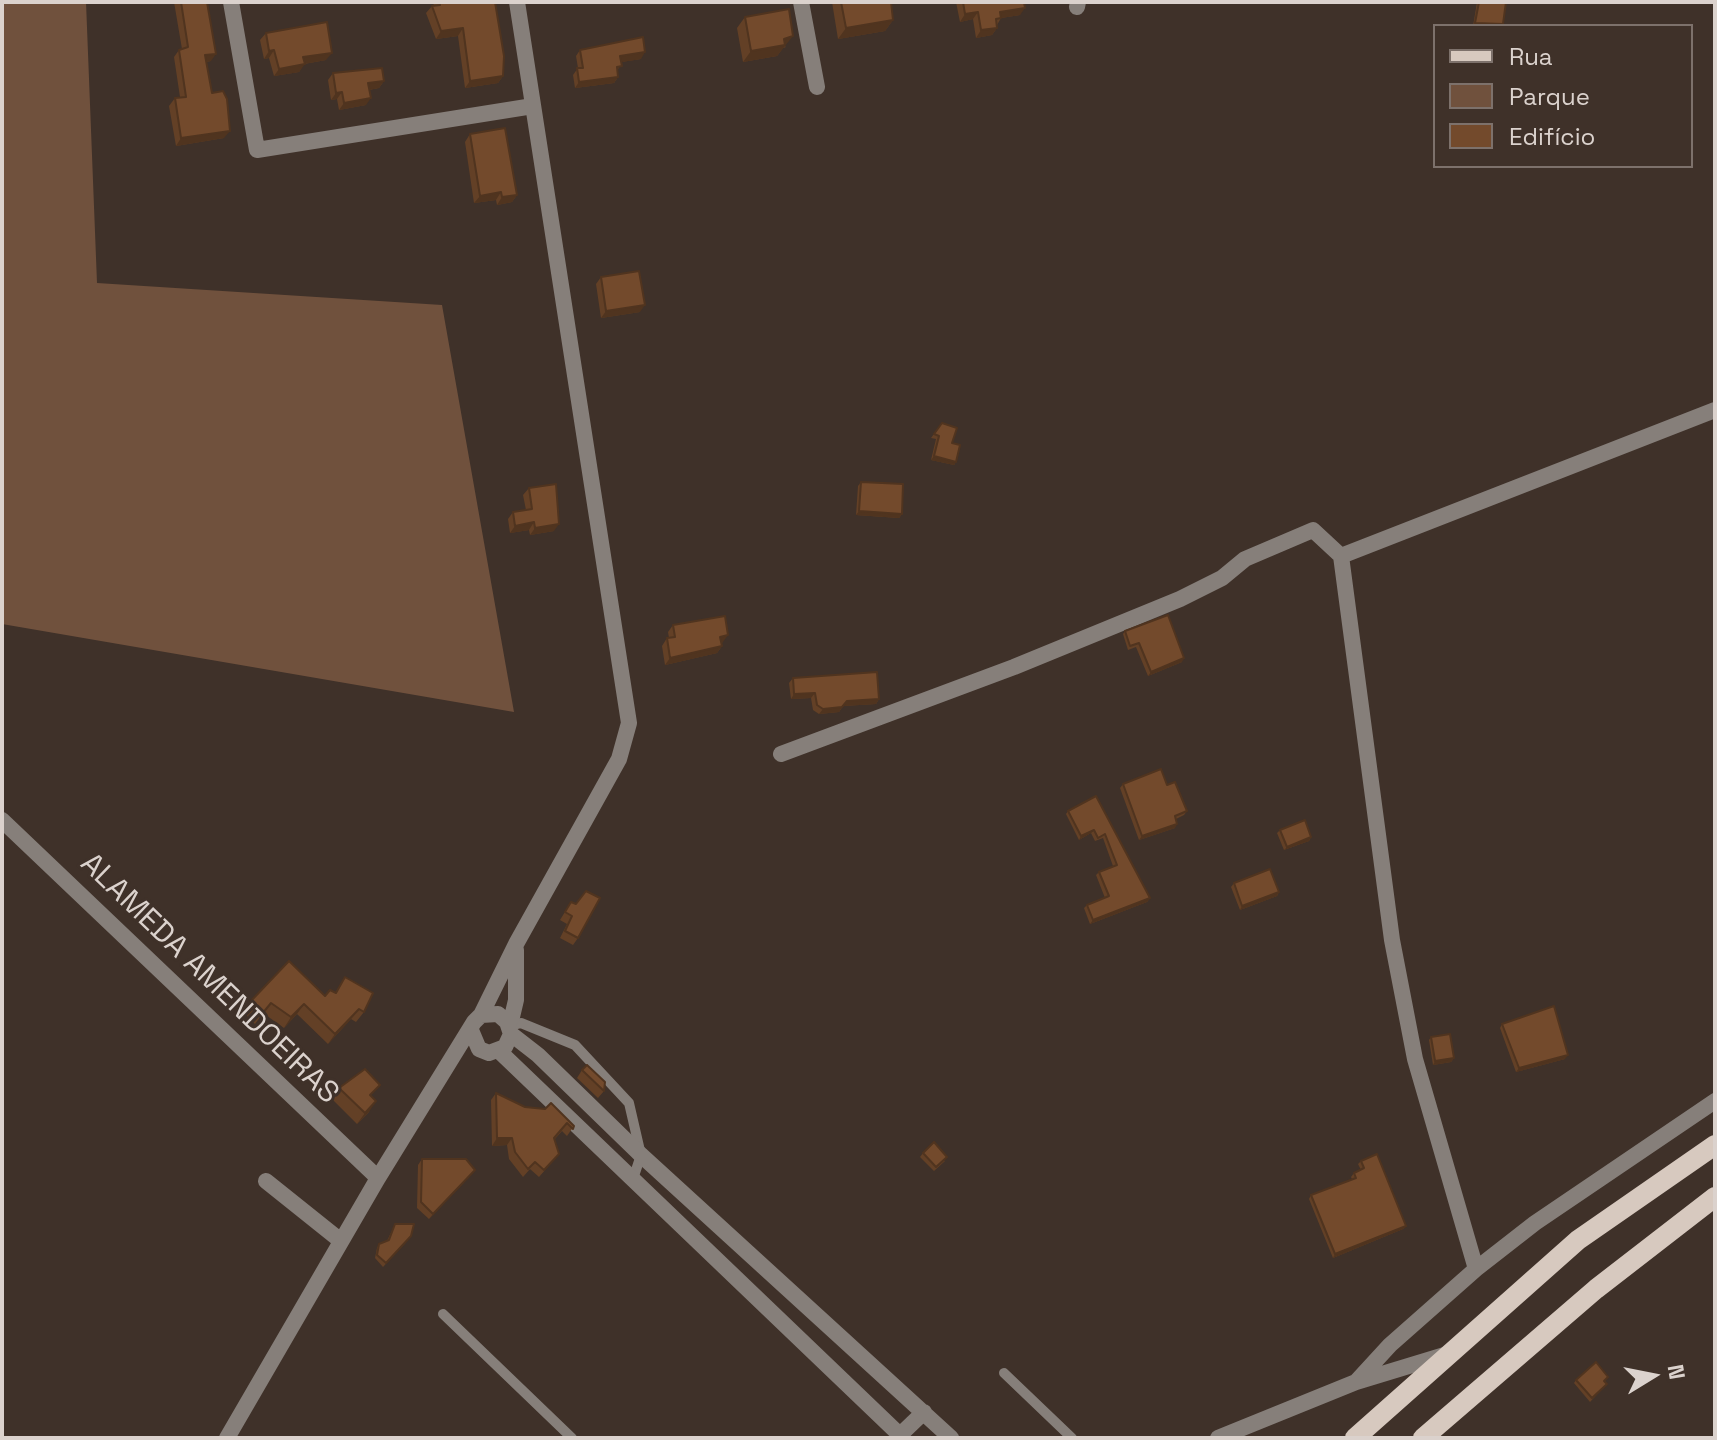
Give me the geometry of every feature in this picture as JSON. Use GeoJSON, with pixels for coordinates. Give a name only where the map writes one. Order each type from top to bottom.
{"type":"FeatureCollection","features":[{"type":"Feature","properties":{"kind":"main road"},"geometry":{"type":"LineString","coordinates":[[1355,1438],[1578,1240],[1715,1145]]}},
{"type":"Feature","properties":{"kind":"main road"},"geometry":{"type":"LineString","coordinates":[[1423,1438],[1596,1289],[1715,1197]]}},
{"type":"Feature","properties":{"kind":"street"},"geometry":{"type":"LineString","coordinates":[[231,2],[257,150],[533,106]]}},
{"type":"Feature","properties":{"kind":"street"},"geometry":{"type":"LineString","coordinates":[[227,1438],[378,1178],[481,1015],[516,944],[619,759],[629,723],[517,2]]}},
{"type":"Feature","properties":{"kind":"street"},"geometry":{"type":"LineString","coordinates":[[801,2],[817,87]]}},
{"type":"Feature","properties":{"kind":"street"},"geometry":{"type":"LineString","coordinates":[[1341,556],[1715,410]]}},
{"type":"Feature","properties":{"kind":"street"},"geometry":{"type":"LineString","coordinates":[[781,754],[1014,667],[1180,599],[1222,578],[1245,559],[1313,530],[1341,556],[1390,925],[1406,1014],[1415,1059],[1476,1269]]}},
{"type":"Feature","properties":{"kind":"street","name":"ALAMEDA AMENDOEIRAS"},"geometry":{"type":"LineString","coordinates":[[2,820],[378,1178]]}},
{"type":"Feature","properties":{"kind":"street"},"geometry":{"type":"LineString","coordinates":[[499,1051],[516,1000],[516,944]]}},
{"type":"Feature","properties":{"kind":"street"},"geometry":{"type":"LineString","coordinates":[[481,1015],[498,1014],[641,1155],[951,1438]]}},
{"type":"Feature","properties":{"kind":"street"},"geometry":{"type":"LineString","coordinates":[[471,1030],[479,1049],[489,1053],[499,1051]]}},
{"type":"Feature","properties":{"kind":"street"},"geometry":{"type":"LineString","coordinates":[[452,1061],[479,1049]]}},
{"type":"Feature","properties":{"kind":"street"},"geometry":{"type":"LineString","coordinates":[[499,1051],[901,1436],[924,1412]]}},
{"type":"Feature","properties":{"kind":"street"},"geometry":{"type":"LineString","coordinates":[[533,1084],[552,1068]]}},
{"type":"Feature","properties":{"kind":"street"},"geometry":{"type":"LineString","coordinates":[[1356,1382],[1390,1345],[1476,1269],[1560,1206],[1715,1101]]}},
{"type":"Feature","properties":{"kind":"street"},"geometry":{"type":"LineString","coordinates":[[266,1181],[341,1241]]}},
{"type":"Feature","properties":{"kind":"street"},"geometry":{"type":"LineString","coordinates":[[1233,1436],[1356,1382],[1449,1354]]}},
{"type":"Feature","properties":{"kind":"lane"},"geometry":{"type":"LineString","coordinates":[[509,1027],[521,1023],[575,1045],[629,1103],[641,1155],[633,1179]]}},
{"type":"Feature","properties":{"kind":"lane"},"geometry":{"type":"LineString","coordinates":[[602,1149],[616,1130]]}},
{"type":"Feature","properties":{"kind":"lane"},"geometry":{"type":"LineString","coordinates":[[443,1314],[572,1438]]}},
{"type":"Feature","properties":{"kind":"lane"},"geometry":{"type":"LineString","coordinates":[[1004,1373],[1072,1438]]}},
{"type":"Feature","properties":{"kind":"green space"},"geometry":{"type":"Polygon","coordinates":[[[2,2],[86,2],[97,283],[442,305],[514,712],[2,624],[2,2]]]}},
{"type":"Feature","properties":{"kind":"building"},"geometry":{"type":"Polygon","coordinates":[[[181,2],[207,2],[216,54],[205,55],[212,93],[223,91],[227,99],[230,131],[181,138],[175,98],[186,97],[179,50],[188,47],[181,2]]]}},
{"type":"Feature","properties":{"kind":"building"},"geometry":{"type":"Polygon","coordinates":[[[439,2],[495,2],[504,56],[503,76],[470,81],[463,28],[441,31],[432,6],[440,5],[439,2]]]}},
{"type":"Feature","properties":{"kind":"building"},"geometry":{"type":"Polygon","coordinates":[[[841,2],[891,2],[893,20],[846,28],[841,2]]]}},
{"type":"Feature","properties":{"kind":"building"},"geometry":{"type":"Polygon","coordinates":[[[963,2],[1024,2],[1025,8],[1000,12],[1001,18],[996,19],[997,28],[981,30],[978,12],[965,14],[963,2]]]}},
{"type":"Feature","properties":{"kind":"building"},"geometry":{"type":"Polygon","coordinates":[[[1479,2],[1506,2],[1503,24],[1475,23],[1479,2]]]}},
{"type":"Feature","properties":{"kind":"building"},"geometry":{"type":"Polygon","coordinates":[[[789,9],[793,36],[784,39],[785,45],[751,51],[745,17],[789,9]]]}},
{"type":"Feature","properties":{"kind":"building"},"geometry":{"type":"Polygon","coordinates":[[[327,22],[332,53],[303,57],[305,64],[279,69],[274,50],[269,51],[266,33],[327,22]]]}},
{"type":"Feature","properties":{"kind":"building"},"geometry":{"type":"Polygon","coordinates":[[[643,37],[645,52],[620,56],[622,66],[617,67],[618,77],[579,82],[577,68],[583,68],[580,50],[643,37]]]}},
{"type":"Feature","properties":{"kind":"building"},"geometry":{"type":"Polygon","coordinates":[[[382,68],[384,81],[368,83],[371,98],[344,103],[342,92],[336,93],[333,73],[382,68]]]}},
{"type":"Feature","properties":{"kind":"building"},"geometry":{"type":"Polygon","coordinates":[[[505,128],[517,195],[502,197],[501,192],[480,196],[470,134],[505,128]]]}},
{"type":"Feature","properties":{"kind":"building"},"geometry":{"type":"Polygon","coordinates":[[[639,271],[645,305],[606,311],[601,277],[639,271]]]}},
{"type":"Feature","properties":{"kind":"building"},"geometry":{"type":"Polygon","coordinates":[[[942,423],[957,428],[952,443],[960,445],[956,462],[934,456],[939,436],[934,434],[942,423]]]}},
{"type":"Feature","properties":{"kind":"building"},"geometry":{"type":"Polygon","coordinates":[[[861,482],[903,484],[902,514],[859,511],[861,482]]]}},
{"type":"Feature","properties":{"kind":"building"},"geometry":{"type":"Polygon","coordinates":[[[556,484],[559,524],[535,528],[534,522],[515,526],[513,512],[532,509],[529,488],[556,484]]]}},
{"type":"Feature","properties":{"kind":"building"},"geometry":{"type":"Polygon","coordinates":[[[1168,615],[1184,658],[1151,672],[1139,643],[1130,646],[1125,631],[1168,615]]]}},
{"type":"Feature","properties":{"kind":"building"},"geometry":{"type":"Polygon","coordinates":[[[725,616],[728,635],[720,637],[722,646],[670,658],[667,638],[675,637],[673,625],[725,616]]]}},
{"type":"Feature","properties":{"kind":"building"},"geometry":{"type":"Polygon","coordinates":[[[877,672],[879,699],[847,701],[842,707],[823,709],[817,705],[815,693],[794,694],[793,678],[877,672]]]}},
{"type":"Feature","properties":{"kind":"building"},"geometry":{"type":"Polygon","coordinates":[[[1161,769],[1167,785],[1175,782],[1187,811],[1175,816],[1177,824],[1142,836],[1123,784],[1161,769]]]}},
{"type":"Feature","properties":{"kind":"building"},"geometry":{"type":"Polygon","coordinates":[[[1096,796],[1150,898],[1093,920],[1087,905],[1109,896],[1099,872],[1117,865],[1105,834],[1098,838],[1094,830],[1081,836],[1068,811],[1096,796]]]}},
{"type":"Feature","properties":{"kind":"building"},"geometry":{"type":"Polygon","coordinates":[[[1305,820],[1311,837],[1287,847],[1280,830],[1305,820]]]}},
{"type":"Feature","properties":{"kind":"building"},"geometry":{"type":"Polygon","coordinates":[[[1270,869],[1279,892],[1242,906],[1234,883],[1270,869]]]}},
{"type":"Feature","properties":{"kind":"building"},"geometry":{"type":"Polygon","coordinates":[[[586,891],[600,898],[578,938],[565,931],[572,916],[565,912],[571,902],[576,904],[586,891]]]}},
{"type":"Feature","properties":{"kind":"building"},"geometry":{"type":"Polygon","coordinates":[[[289,961],[325,996],[330,990],[336,993],[345,977],[373,993],[364,1012],[359,1009],[335,1034],[304,1004],[291,1017],[271,1003],[262,1014],[250,1002],[289,961]]]}},
{"type":"Feature","properties":{"kind":"building"},"geometry":{"type":"Polygon","coordinates":[[[1554,1006],[1568,1055],[1519,1068],[1502,1024],[1554,1006]]]}},
{"type":"Feature","properties":{"kind":"building"},"geometry":{"type":"Polygon","coordinates":[[[1450,1034],[1454,1058],[1435,1061],[1431,1037],[1450,1034]]]}},
{"type":"Feature","properties":{"kind":"building"},"geometry":{"type":"Polygon","coordinates":[[[587,1065],[605,1082],[604,1091],[582,1070],[587,1065]]]}},
{"type":"Feature","properties":{"kind":"building"},"geometry":{"type":"Polygon","coordinates":[[[365,1069],[380,1085],[370,1095],[376,1101],[365,1113],[339,1088],[365,1069]]]}},
{"type":"Feature","properties":{"kind":"building"},"geometry":{"type":"Polygon","coordinates":[[[496,1093],[525,1107],[545,1109],[551,1103],[574,1126],[573,1129],[567,1123],[554,1138],[559,1154],[544,1170],[535,1162],[528,1169],[515,1152],[512,1138],[497,1138],[496,1093]]]}},
{"type":"Feature","properties":{"kind":"building"},"geometry":{"type":"Polygon","coordinates":[[[934,1142],[947,1157],[936,1167],[923,1153],[934,1142]]]}},
{"type":"Feature","properties":{"kind":"building"},"geometry":{"type":"Polygon","coordinates":[[[1377,1154],[1406,1226],[1335,1254],[1311,1195],[1356,1178],[1354,1173],[1364,1168],[1361,1161],[1377,1154]]]}},
{"type":"Feature","properties":{"kind":"building"},"geometry":{"type":"Polygon","coordinates":[[[422,1159],[466,1159],[475,1170],[433,1214],[421,1202],[422,1159]]]}},
{"type":"Feature","properties":{"kind":"building"},"geometry":{"type":"Polygon","coordinates":[[[395,1224],[414,1224],[411,1236],[386,1263],[377,1255],[379,1244],[389,1240],[395,1224]]]}},
{"type":"Feature","properties":{"kind":"building"},"geometry":{"type":"Polygon","coordinates":[[[1596,1362],[1608,1377],[1604,1381],[1607,1384],[1592,1398],[1576,1380],[1596,1362]]]}}]}
